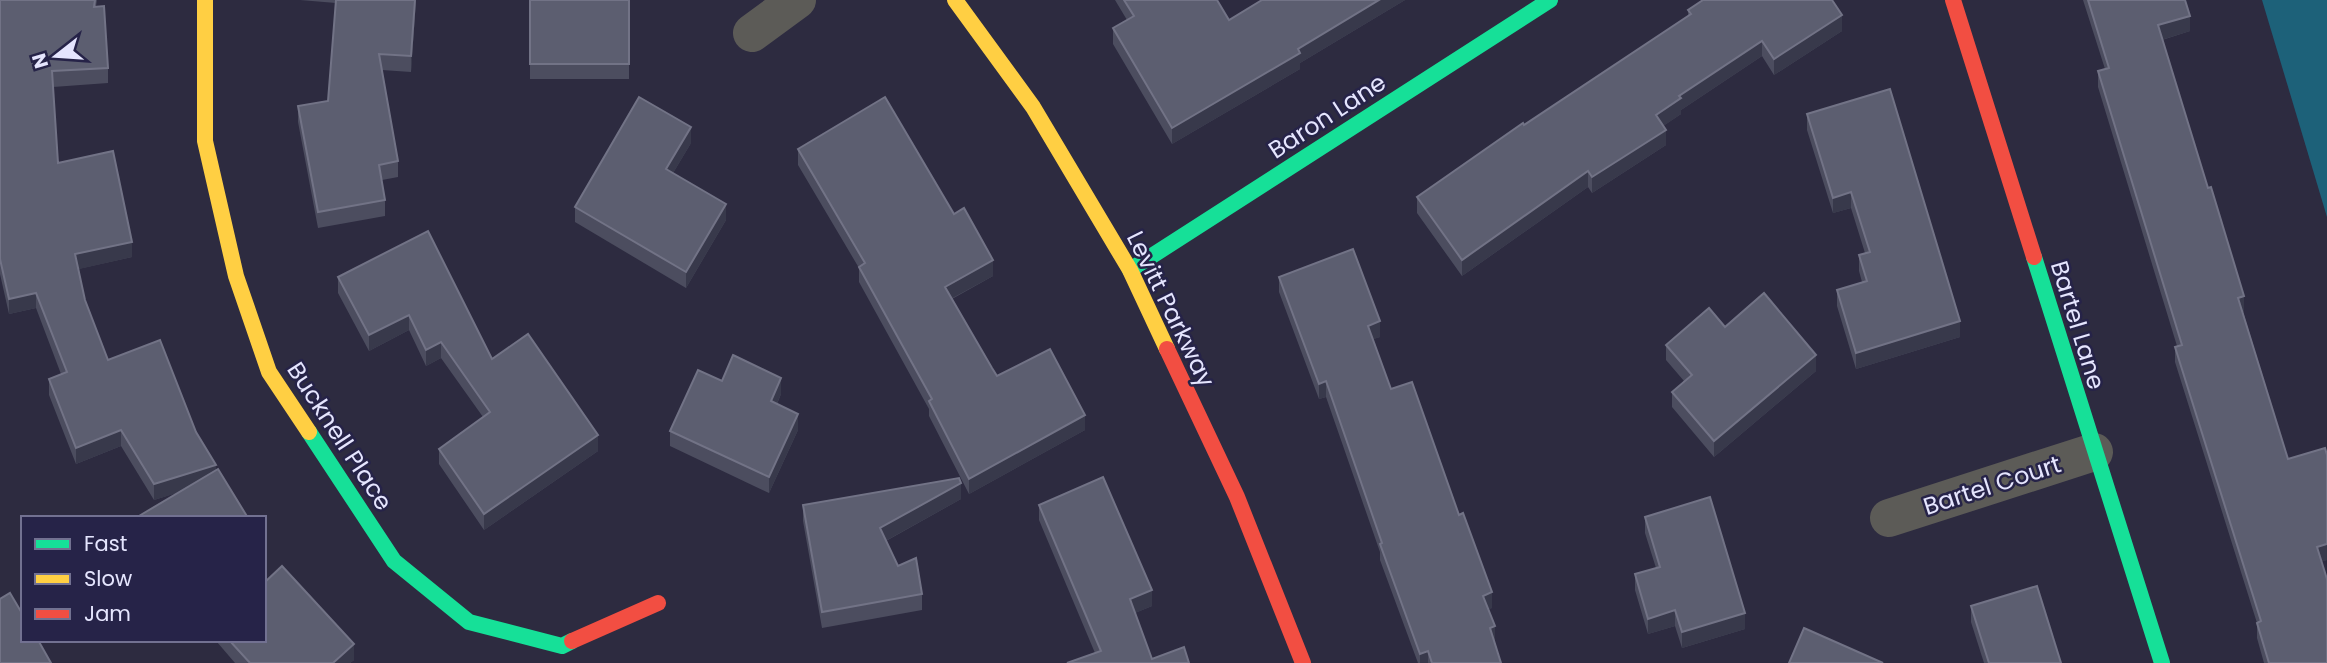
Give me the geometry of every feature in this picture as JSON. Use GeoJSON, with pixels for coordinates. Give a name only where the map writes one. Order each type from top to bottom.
{"type":"FeatureCollection","features":[{"type":"Feature","properties":{"kind":"street","name":"Bucknell Place"},"geometry":{"type":"LineString","coordinates":[[205,0],[205,141],[236,276],[269,372],[394,561],[470,622],[562,646],[658,603]]}},
{"type":"Feature","properties":{"kind":"street"},"geometry":{"type":"LineString","coordinates":[[752,33],[797,0]]}},
{"type":"Feature","properties":{"kind":"street","name":"Levitt Parkway"},"geometry":{"type":"LineString","coordinates":[[955,0],[1033,107],[1130,270],[1237,497],[1303,663]]}},
{"type":"Feature","properties":{"kind":"street","name":"Baron Lane"},"geometry":{"type":"LineString","coordinates":[[1130,270],[1550,0]]}},
{"type":"Feature","properties":{"kind":"street","name":"Bartel Lane"},"geometry":{"type":"LineString","coordinates":[[1953,0],[2162,663]]}},
{"type":"Feature","properties":{"kind":"street","name":"Bartel Court"},"geometry":{"type":"LineString","coordinates":[[1889,517],[2094,452]]}},
{"type":"Feature","properties":{"kind":"water"},"geometry":{"type":"Polygon","coordinates":[[[2262,0],[2327,0],[2327,217],[2262,0]]]}},
{"type":"Feature","properties":{"kind":"building"},"geometry":{"type":"Polygon","coordinates":[[[0,0],[95,0],[94,7],[104,6],[108,68],[52,71],[58,163],[113,151],[132,242],[75,254],[85,300],[108,360],[160,340],[196,432],[216,465],[154,484],[121,430],[76,448],[49,379],[67,372],[36,293],[9,299],[0,259],[0,0]]]}},
{"type":"Feature","properties":{"kind":"building"},"geometry":{"type":"Polygon","coordinates":[[[336,0],[415,0],[411,56],[379,54],[398,161],[379,165],[385,200],[318,212],[298,106],[328,101],[336,0]]]}},
{"type":"Feature","properties":{"kind":"building"},"geometry":{"type":"Polygon","coordinates":[[[530,0],[629,0],[629,64],[530,64],[530,0]]]}},
{"type":"Feature","properties":{"kind":"building"},"geometry":{"type":"Polygon","coordinates":[[[1124,0],[1217,0],[1229,20],[1262,0],[1379,0],[1298,49],[1300,53],[1172,128],[1113,28],[1134,16],[1124,0]]]}},
{"type":"Feature","properties":{"kind":"building"},"geometry":{"type":"Polygon","coordinates":[[[1703,0],[1832,0],[1842,15],[1774,59],[1762,41],[1679,96],[1681,98],[1656,115],[1666,130],[1592,177],[1588,171],[1462,260],[1417,197],[1523,123],[1524,125],[1691,14],[1688,10],[1703,0]]]}},
{"type":"Feature","properties":{"kind":"building"},"geometry":{"type":"Polygon","coordinates":[[[2088,0],[2185,0],[2190,16],[2158,25],[2244,296],[2238,298],[2288,459],[2325,448],[2327,455],[2327,544],[2317,547],[2327,579],[2327,663],[2269,663],[2257,623],[2261,621],[2175,347],[2182,345],[2098,71],[2109,68],[2088,0]]]}},
{"type":"Feature","properties":{"kind":"building"},"geometry":{"type":"Polygon","coordinates":[[[1890,89],[1960,321],[1856,353],[1837,290],[1867,281],[1859,255],[1870,252],[1851,192],[1833,198],[1807,114],[1890,89]]]}},
{"type":"Feature","properties":{"kind":"building"},"geometry":{"type":"Polygon","coordinates":[[[639,97],[691,127],[666,169],[726,204],[686,272],[575,207],[639,97]]]}},
{"type":"Feature","properties":{"kind":"building"},"geometry":{"type":"Polygon","coordinates":[[[885,97],[954,214],[964,208],[993,260],[945,287],[997,376],[1050,349],[1085,415],[969,479],[929,401],[932,399],[859,267],[865,263],[798,149],[885,97]]]}},
{"type":"Feature","properties":{"kind":"building"},"geometry":{"type":"Polygon","coordinates":[[[428,231],[492,359],[528,334],[598,435],[484,514],[439,449],[490,412],[441,342],[426,350],[409,315],[369,335],[338,277],[428,231]]]}},
{"type":"Feature","properties":{"kind":"building"},"geometry":{"type":"Polygon","coordinates":[[[1353,249],[1380,321],[1368,326],[1391,389],[1412,382],[1459,515],[1463,513],[1492,592],[1483,596],[1495,626],[1490,628],[1501,663],[1432,663],[1428,651],[1420,654],[1326,381],[1319,384],[1279,277],[1353,249]]]}},
{"type":"Feature","properties":{"kind":"building"},"geometry":{"type":"Polygon","coordinates":[[[1764,293],[1816,355],[1714,441],[1672,392],[1692,375],[1666,345],[1709,308],[1725,327],[1764,293]]]}},
{"type":"Feature","properties":{"kind":"building"},"geometry":{"type":"Polygon","coordinates":[[[733,355],[781,378],[771,401],[798,414],[769,477],[670,431],[698,370],[722,381],[733,355]]]}},
{"type":"Feature","properties":{"kind":"building"},"geometry":{"type":"Polygon","coordinates":[[[218,469],[247,516],[139,516],[218,469]]]}},
{"type":"Feature","properties":{"kind":"building"},"geometry":{"type":"Polygon","coordinates":[[[1103,477],[1152,590],[1130,599],[1152,659],[1184,647],[1189,663],[1067,663],[1101,651],[1039,505],[1103,477]]]}},
{"type":"Feature","properties":{"kind":"building"},"geometry":{"type":"Polygon","coordinates":[[[959,478],[961,483],[880,528],[898,566],[916,558],[922,594],[822,612],[803,505],[959,478]]]}},
{"type":"Feature","properties":{"kind":"building"},"geometry":{"type":"Polygon","coordinates":[[[1710,497],[1745,613],[1682,632],[1675,610],[1648,619],[1635,574],[1660,567],[1645,517],[1710,497]]]}},
{"type":"Feature","properties":{"kind":"building"},"geometry":{"type":"Polygon","coordinates":[[[282,566],[354,644],[333,663],[250,663],[231,642],[266,642],[266,581],[282,566]]]}},
{"type":"Feature","properties":{"kind":"building"},"geometry":{"type":"Polygon","coordinates":[[[2037,586],[2061,663],[1989,663],[1971,606],[2037,586]]]}},
{"type":"Feature","properties":{"kind":"building"},"geometry":{"type":"Polygon","coordinates":[[[10,593],[21,612],[21,642],[39,642],[51,663],[0,663],[0,599],[10,593]]]}},
{"type":"Feature","properties":{"kind":"building"},"geometry":{"type":"Polygon","coordinates":[[[1804,628],[1883,663],[1789,663],[1804,628]]]}},
{"type":"Feature","properties":{"kind":"traffic: fast"},"geometry":{"type":"LineString","coordinates":[[1130,270],[1550,0]]}},
{"type":"Feature","properties":{"kind":"traffic: fast"},"geometry":{"type":"LineString","coordinates":[[2034,257],[2162,663]]}},
{"type":"Feature","properties":{"kind":"traffic: fast"},"geometry":{"type":"LineString","coordinates":[[309,432],[394,561],[469,622],[562,646],[572,641]]}},
{"type":"Feature","properties":{"kind":"traffic: slow"},"geometry":{"type":"LineString","coordinates":[[205,0],[205,141],[236,276],[269,372],[309,432]]}},
{"type":"Feature","properties":{"kind":"traffic: slow"},"geometry":{"type":"LineString","coordinates":[[955,0],[1033,107],[1130,270],[1167,349]]}},
{"type":"Feature","properties":{"kind":"traffic: jam"},"geometry":{"type":"LineString","coordinates":[[1953,0],[2034,257]]}},
{"type":"Feature","properties":{"kind":"traffic: jam"},"geometry":{"type":"LineString","coordinates":[[1167,349],[1237,497],[1303,663]]}},
{"type":"Feature","properties":{"kind":"traffic: jam"},"geometry":{"type":"LineString","coordinates":[[572,641],[658,603]]}}]}
